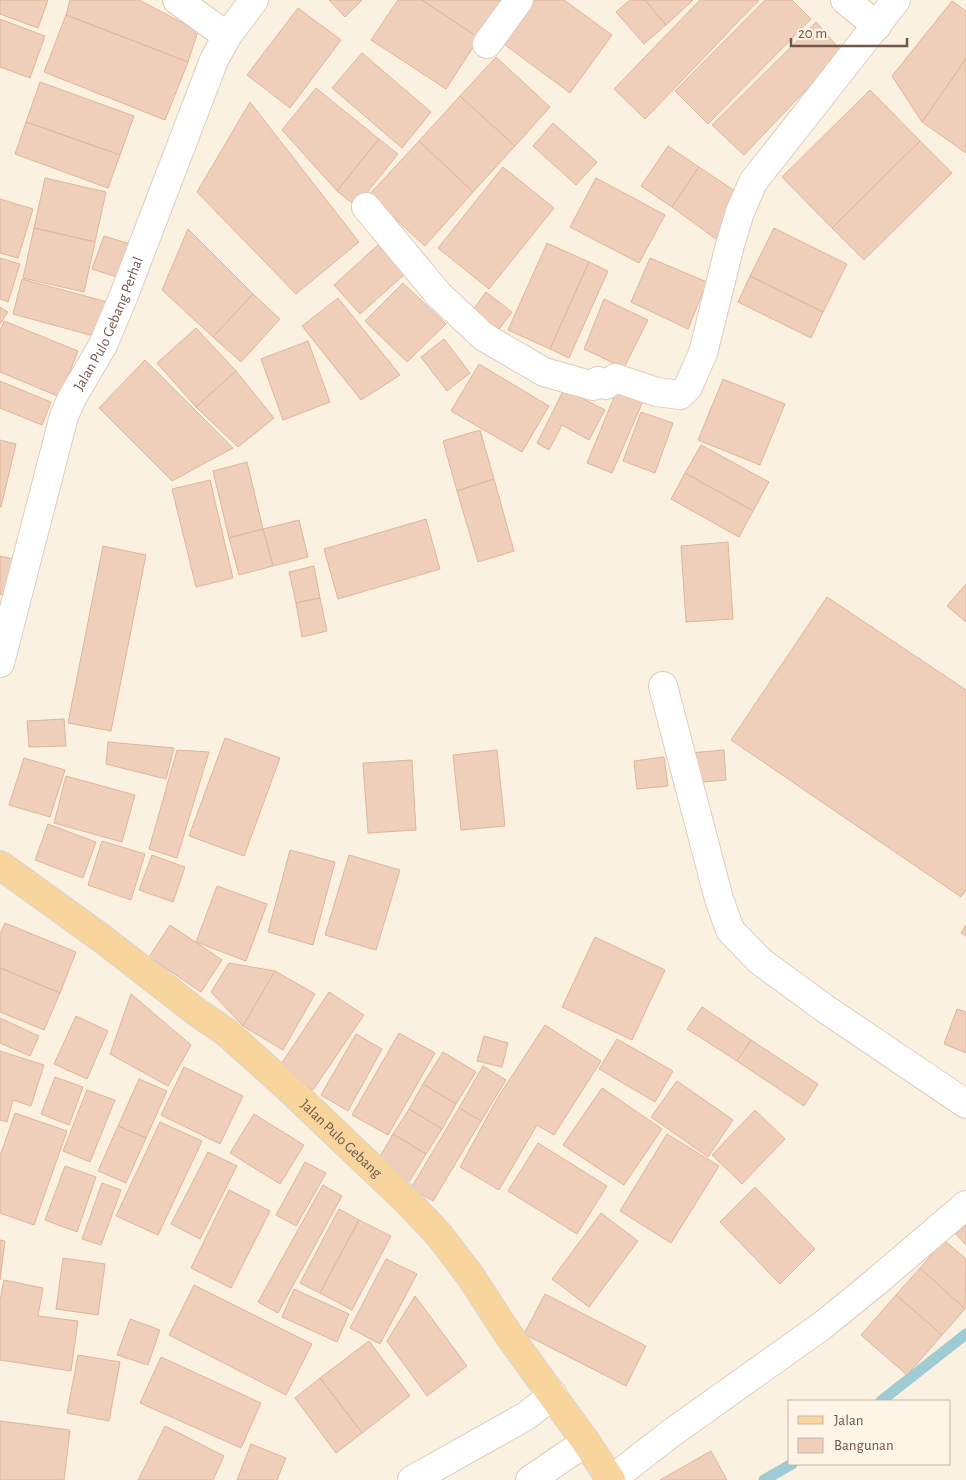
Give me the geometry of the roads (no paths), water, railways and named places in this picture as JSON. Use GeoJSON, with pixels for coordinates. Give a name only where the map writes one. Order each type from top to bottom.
{"type":"FeatureCollection","features":[{"type":"Feature","properties":{"kind":"main road","name":"Jalan Pulo Gebang"},"geometry":{"type":"LineString","coordinates":[[1,868],[104,940],[198,1013],[226,1032],[284,1084],[408,1203],[440,1236],[471,1277],[510,1337],[553,1395],[611,1480]]}},
{"type":"Feature","properties":{"kind":"street"},"geometry":{"type":"LineString","coordinates":[[177,0],[227,36]]}},
{"type":"Feature","properties":{"kind":"street","name":"Jalan Pulo Gebang Perhal"},"geometry":{"type":"LineString","coordinates":[[0,663],[64,416],[72,398],[103,345],[214,60],[227,36],[254,0]]}},
{"type":"Feature","properties":{"kind":"street"},"geometry":{"type":"LineString","coordinates":[[488,44],[519,0]]}},
{"type":"Feature","properties":{"kind":"street"},"geometry":{"type":"LineString","coordinates":[[845,0],[877,26]]}},
{"type":"Feature","properties":{"kind":"street"},"geometry":{"type":"LineString","coordinates":[[366,207],[439,295],[484,338],[544,372],[585,384],[593,386],[598,381],[606,385],[615,378],[657,392],[680,395],[688,387],[702,353],[730,244],[752,182],[896,0]]}},
{"type":"Feature","properties":{"kind":"street"},"geometry":{"type":"LineString","coordinates":[[664,686],[719,899],[730,930],[760,962],[826,1010],[966,1104]]}},
{"type":"Feature","properties":{"kind":"street"},"geometry":{"type":"LineString","coordinates":[[611,1480],[670,1434],[823,1325],[966,1205]]}},
{"type":"Feature","properties":{"kind":"street"},"geometry":{"type":"LineString","coordinates":[[412,1480],[526,1416],[553,1395]]}},
{"type":"Feature","properties":{"kind":"street"},"geometry":{"type":"LineString","coordinates":[[530,1480],[586,1442]]}},
{"type":"Feature","properties":{"kind":"waterway"},"geometry":{"type":"LineString","coordinates":[[882,1400],[966,1334]]}},
{"type":"Feature","properties":{"kind":"waterway"},"geometry":{"type":"LineString","coordinates":[[764,1480],[790,1465]]}}]}
